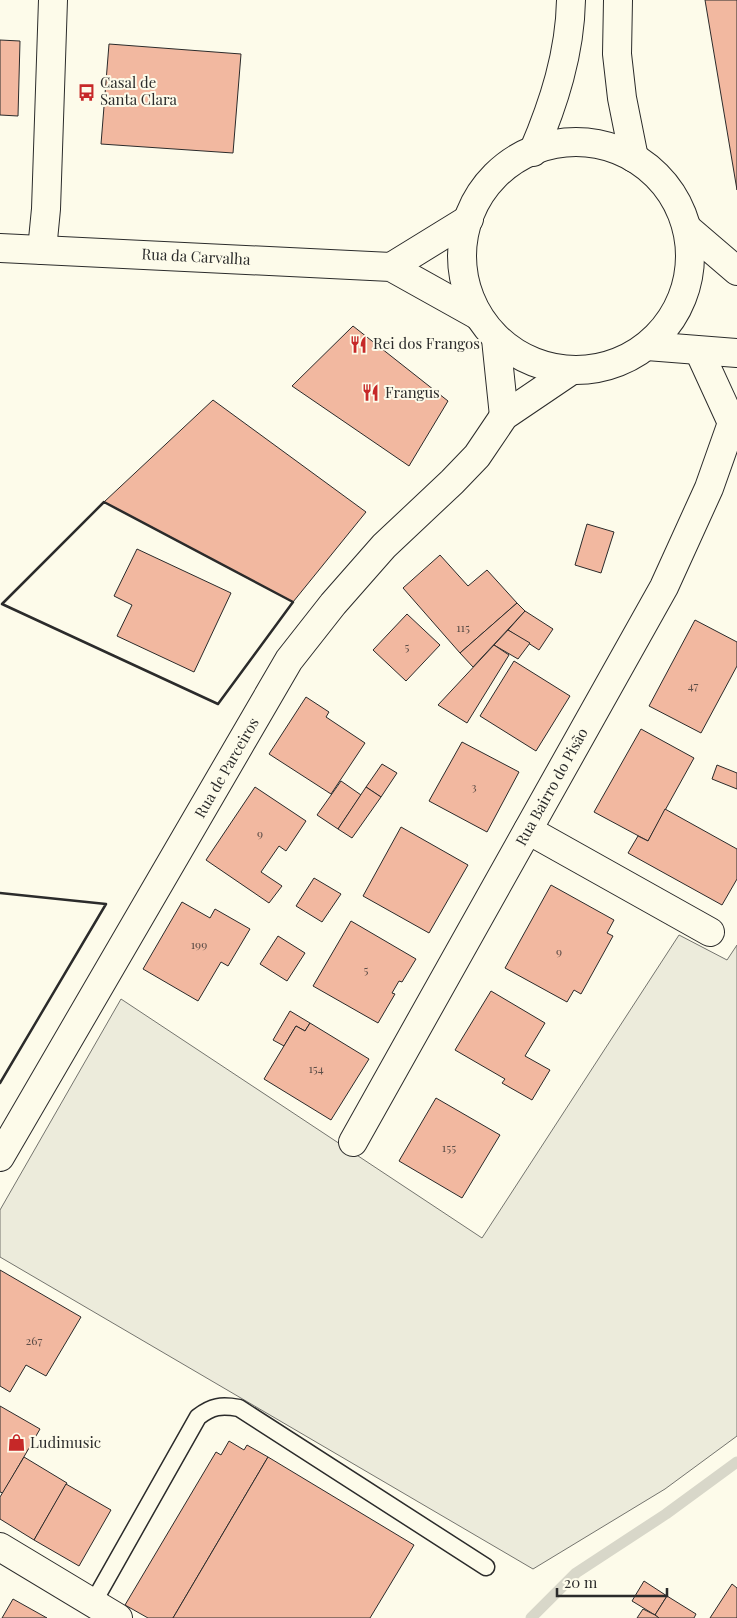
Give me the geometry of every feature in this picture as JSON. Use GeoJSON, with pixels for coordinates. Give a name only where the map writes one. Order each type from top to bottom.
{"type":"FeatureCollection","features":[{"type":"Feature","properties":{"kind":"main road"},"geometry":{"type":"LineString","coordinates":[[42,250],[46,209],[53,0]]}},
{"type":"Feature","properties":{"kind":"main road"},"geometry":{"type":"LineString","coordinates":[[533,152],[549,115],[562,73],[571,26],[571,0]]}},
{"type":"Feature","properties":{"kind":"main road"},"geometry":{"type":"LineString","coordinates":[[618,0],[617,54],[622,98],[634,158]]}},
{"type":"Feature","properties":{"kind":"main road"},"geometry":{"type":"LineString","coordinates":[[574,142],[605,146],[634,158],[658,176],[676,200],[687,228],[690,260],[684,293],[669,322],[646,346],[624,360],[598,368],[572,370],[544,366],[518,355],[496,339],[477,315],[463,279],[462,242],[471,210],[488,182],[513,161],[543,147],[574,142]]}},
{"type":"Feature","properties":{"kind":"main road"},"geometry":{"type":"LineString","coordinates":[[391,267],[469,219]]}},
{"type":"Feature","properties":{"kind":"main road"},"geometry":{"type":"LineString","coordinates":[[687,228],[737,271]]}},
{"type":"Feature","properties":{"kind":"main road","name":"Rua da Carvalha"},"geometry":{"type":"LineString","coordinates":[[0,248],[391,267],[477,315]]}},
{"type":"Feature","properties":{"kind":"main road"},"geometry":{"type":"LineString","coordinates":[[496,339],[504,416]]}},
{"type":"Feature","properties":{"kind":"main road"},"geometry":{"type":"LineString","coordinates":[[646,346],[737,354]]}},
{"type":"Feature","properties":{"kind":"main road","name":"Rua Bairro do Pisão"},"geometry":{"type":"LineString","coordinates":[[353,1142],[664,587],[709,488],[734,419],[698,351]]}},
{"type":"Feature","properties":{"kind":"main road","name":"Rua de Parceiros"},"geometry":{"type":"LineString","coordinates":[[0,1157],[289,660],[333,604],[384,546],[452,482],[476,456],[504,416],[572,370]]}},
{"type":"Feature","properties":{"kind":"main road"},"geometry":{"type":"LineString","coordinates":[[528,830],[710,932]]}},
{"type":"Feature","properties":{"kind":"main road"},"geometry":{"type":"LineString","coordinates":[[0,1547],[88,1610],[118,1618]]}},
{"type":"Feature","properties":{"kind":"lane"},"geometry":{"type":"LineString","coordinates":[[88,1610],[198,1417],[209,1409],[221,1405],[238,1408],[486,1567]]}},
{"type":"Feature","properties":{"kind":"shaded area"},"geometry":{"type":"Polygon","coordinates":[[[679,935],[727,960],[737,945],[737,1436],[665,1489],[533,1569],[0,1257],[0,1210],[121,999],[482,1238],[679,935]]]}},
{"type":"Feature","properties":{"kind":"building"},"geometry":{"type":"Polygon","coordinates":[[[705,0],[737,0],[737,190],[705,0]]]}},
{"type":"Feature","properties":{"kind":"building"},"geometry":{"type":"Polygon","coordinates":[[[0,40],[20,41],[18,116],[0,115],[0,40]]]}},
{"type":"Feature","properties":{"kind":"building"},"geometry":{"type":"Polygon","coordinates":[[[109,44],[241,54],[233,153],[101,144],[109,44]]]}},
{"type":"Feature","properties":{"kind":"building","name":"Frangus"},"geometry":{"type":"Polygon","coordinates":[[[353,326],[448,401],[409,466],[292,386],[353,326]]]}},
{"type":"Feature","properties":{"kind":"building"},"geometry":{"type":"Polygon","coordinates":[[[213,400],[366,512],[293,602],[104,502],[213,400]]]}},
{"type":"Feature","properties":{"kind":"building"},"geometry":{"type":"Polygon","coordinates":[[[587,524],[614,532],[601,573],[575,565],[587,524]]]}},
{"type":"Feature","properties":{"kind":"building"},"geometry":{"type":"Polygon","coordinates":[[[137,549],[231,593],[194,672],[117,636],[132,605],[114,596],[137,549]]]}},
{"type":"Feature","properties":{"kind":"building"},"geometry":{"type":"Polygon","coordinates":[[[440,555],[468,586],[487,570],[517,603],[460,653],[403,588],[440,555]]]}},
{"type":"Feature","properties":{"kind":"building"},"geometry":{"type":"Polygon","coordinates":[[[517,603],[525,611],[473,667],[460,653],[517,603]]]}},
{"type":"Feature","properties":{"kind":"building"},"geometry":{"type":"Polygon","coordinates":[[[525,611],[553,629],[539,650],[508,630],[525,611]]]}},
{"type":"Feature","properties":{"kind":"building"},"geometry":{"type":"Polygon","coordinates":[[[407,614],[440,645],[406,681],[373,650],[407,614]]]}},
{"type":"Feature","properties":{"kind":"building"},"geometry":{"type":"Polygon","coordinates":[[[695,620],[737,642],[737,666],[701,733],[649,706],[695,620]]]}},
{"type":"Feature","properties":{"kind":"building"},"geometry":{"type":"Polygon","coordinates":[[[508,630],[530,643],[518,659],[494,645],[508,630]]]}},
{"type":"Feature","properties":{"kind":"building"},"geometry":{"type":"Polygon","coordinates":[[[494,645],[509,655],[467,723],[438,705],[494,645]]]}},
{"type":"Feature","properties":{"kind":"building"},"geometry":{"type":"Polygon","coordinates":[[[514,661],[570,696],[536,751],[480,716],[514,661]]]}},
{"type":"Feature","properties":{"kind":"building"},"geometry":{"type":"Polygon","coordinates":[[[306,697],[329,712],[326,717],[365,743],[331,794],[269,754],[306,697]]]}},
{"type":"Feature","properties":{"kind":"building"},"geometry":{"type":"Polygon","coordinates":[[[641,729],[694,758],[648,841],[594,812],[641,729]]]}},
{"type":"Feature","properties":{"kind":"building"},"geometry":{"type":"Polygon","coordinates":[[[462,742],[519,772],[487,832],[429,801],[462,742]]]}},
{"type":"Feature","properties":{"kind":"building"},"geometry":{"type":"Polygon","coordinates":[[[382,764],[397,773],[381,797],[366,787],[382,764]]]}},
{"type":"Feature","properties":{"kind":"building"},"geometry":{"type":"Polygon","coordinates":[[[717,765],[737,773],[737,789],[712,779],[717,765]]]}},
{"type":"Feature","properties":{"kind":"building"},"geometry":{"type":"Polygon","coordinates":[[[341,781],[361,795],[338,829],[317,815],[341,781]]]}},
{"type":"Feature","properties":{"kind":"building"},"geometry":{"type":"Polygon","coordinates":[[[255,787],[306,821],[286,851],[279,846],[261,872],[282,886],[269,903],[206,860],[255,787]]]}},
{"type":"Feature","properties":{"kind":"building"},"geometry":{"type":"Polygon","coordinates":[[[366,787],[381,797],[352,838],[338,829],[366,787]]]}},
{"type":"Feature","properties":{"kind":"building"},"geometry":{"type":"Polygon","coordinates":[[[665,809],[737,849],[737,879],[722,905],[628,853],[638,836],[648,841],[665,809]]]}},
{"type":"Feature","properties":{"kind":"building"},"geometry":{"type":"Polygon","coordinates":[[[401,827],[468,865],[429,933],[363,896],[401,827]]]}},
{"type":"Feature","properties":{"kind":"building"},"geometry":{"type":"Polygon","coordinates":[[[314,878],[341,894],[322,922],[296,906],[314,878]]]}},
{"type":"Feature","properties":{"kind":"building"},"geometry":{"type":"Polygon","coordinates":[[[551,885],[614,920],[607,933],[613,936],[581,994],[574,990],[567,1002],[505,968],[551,885]]]}},
{"type":"Feature","properties":{"kind":"building"},"geometry":{"type":"Polygon","coordinates":[[[182,902],[210,918],[215,909],[250,929],[228,966],[221,962],[198,1001],[143,969],[182,902]]]}},
{"type":"Feature","properties":{"kind":"building"},"geometry":{"type":"Polygon","coordinates":[[[351,921],[416,959],[402,982],[399,981],[392,993],[395,994],[378,1023],[313,986],[351,921]]]}},
{"type":"Feature","properties":{"kind":"building"},"geometry":{"type":"Polygon","coordinates":[[[278,936],[305,953],[287,981],[260,964],[278,936]]]}},
{"type":"Feature","properties":{"kind":"building"},"geometry":{"type":"Polygon","coordinates":[[[491,991],[545,1023],[525,1056],[550,1070],[532,1100],[502,1083],[505,1079],[455,1050],[491,991]]]}},
{"type":"Feature","properties":{"kind":"building"},"geometry":{"type":"Polygon","coordinates":[[[290,1011],[310,1023],[305,1031],[296,1026],[284,1046],[273,1040],[290,1011]]]}},
{"type":"Feature","properties":{"kind":"building"},"geometry":{"type":"Polygon","coordinates":[[[310,1023],[369,1059],[331,1120],[264,1079],[296,1026],[305,1031],[310,1023]]]}},
{"type":"Feature","properties":{"kind":"building"},"geometry":{"type":"Polygon","coordinates":[[[436,1098],[500,1135],[462,1198],[399,1161],[436,1098]]]}},
{"type":"Feature","properties":{"kind":"building"},"geometry":{"type":"Polygon","coordinates":[[[0,1270],[81,1317],[46,1376],[26,1365],[10,1392],[0,1386],[0,1270]]]}},
{"type":"Feature","properties":{"kind":"building","name":"Ludimusic"},"geometry":{"type":"Polygon","coordinates":[[[0,1406],[40,1429],[3,1493],[0,1492],[0,1406]]]}},
{"type":"Feature","properties":{"kind":"building"},"geometry":{"type":"Polygon","coordinates":[[[229,1441],[244,1450],[247,1445],[268,1457],[173,1618],[148,1618],[125,1605],[216,1452],[221,1455],[229,1441]]]}},
{"type":"Feature","properties":{"kind":"building"},"geometry":{"type":"Polygon","coordinates":[[[24,1457],[67,1483],[34,1540],[0,1519],[0,1497],[24,1457]]]}},
{"type":"Feature","properties":{"kind":"building"},"geometry":{"type":"Polygon","coordinates":[[[268,1457],[414,1545],[370,1618],[173,1618],[268,1457]]]}},
{"type":"Feature","properties":{"kind":"building"},"geometry":{"type":"Polygon","coordinates":[[[66,1484],[111,1510],[79,1566],[34,1540],[66,1484]]]}},
{"type":"Feature","properties":{"kind":"building"},"geometry":{"type":"Polygon","coordinates":[[[644,1581],[667,1596],[655,1615],[632,1601],[644,1581]]]}},
{"type":"Feature","properties":{"kind":"building"},"geometry":{"type":"Polygon","coordinates":[[[732,1584],[737,1588],[737,1618],[710,1618],[732,1584]]]}},
{"type":"Feature","properties":{"kind":"building"},"geometry":{"type":"Polygon","coordinates":[[[667,1596],[696,1614],[694,1618],[659,1618],[655,1615],[667,1596]]]}},
{"type":"Feature","properties":{"kind":"building"},"geometry":{"type":"Polygon","coordinates":[[[13,1599],[47,1618],[2,1618],[13,1599]]]}},
{"type":"Feature","properties":{"kind":"building"},"geometry":{"type":"Polygon","coordinates":[[[643,1609],[655,1615],[659,1618],[637,1618],[643,1609]]]}},
{"type":"Feature","properties":{"kind":"waterway"},"geometry":{"type":"LineString","coordinates":[[531,1618],[576,1573],[666,1514],[737,1462]]}},
{"type":"Feature","properties":{"kind":"wall"},"geometry":{"type":"LineString","coordinates":[[104,502],[293,602],[218,704],[2,604],[104,502]]}},
{"type":"Feature","properties":{"kind":"wall"},"geometry":{"type":"LineString","coordinates":[[0,893],[106,904],[0,1083]]}},
{"type":"Feature","properties":{"kind":"place","name":"Casal de Santa Clara"},"geometry":{"type":"Point","coordinates":[86,92]}},
{"type":"Feature","properties":{"kind":"place","name":"Rei dos Frangos"},"geometry":{"type":"Point","coordinates":[359,344]}},
{"type":"Feature","properties":{"kind":"place","name":"Frangus"},"geometry":{"type":"Point","coordinates":[371,393]}},
{"type":"Feature","properties":{"kind":"place","name":"Ludimusic"},"geometry":{"type":"Point","coordinates":[16,1443]}}]}
